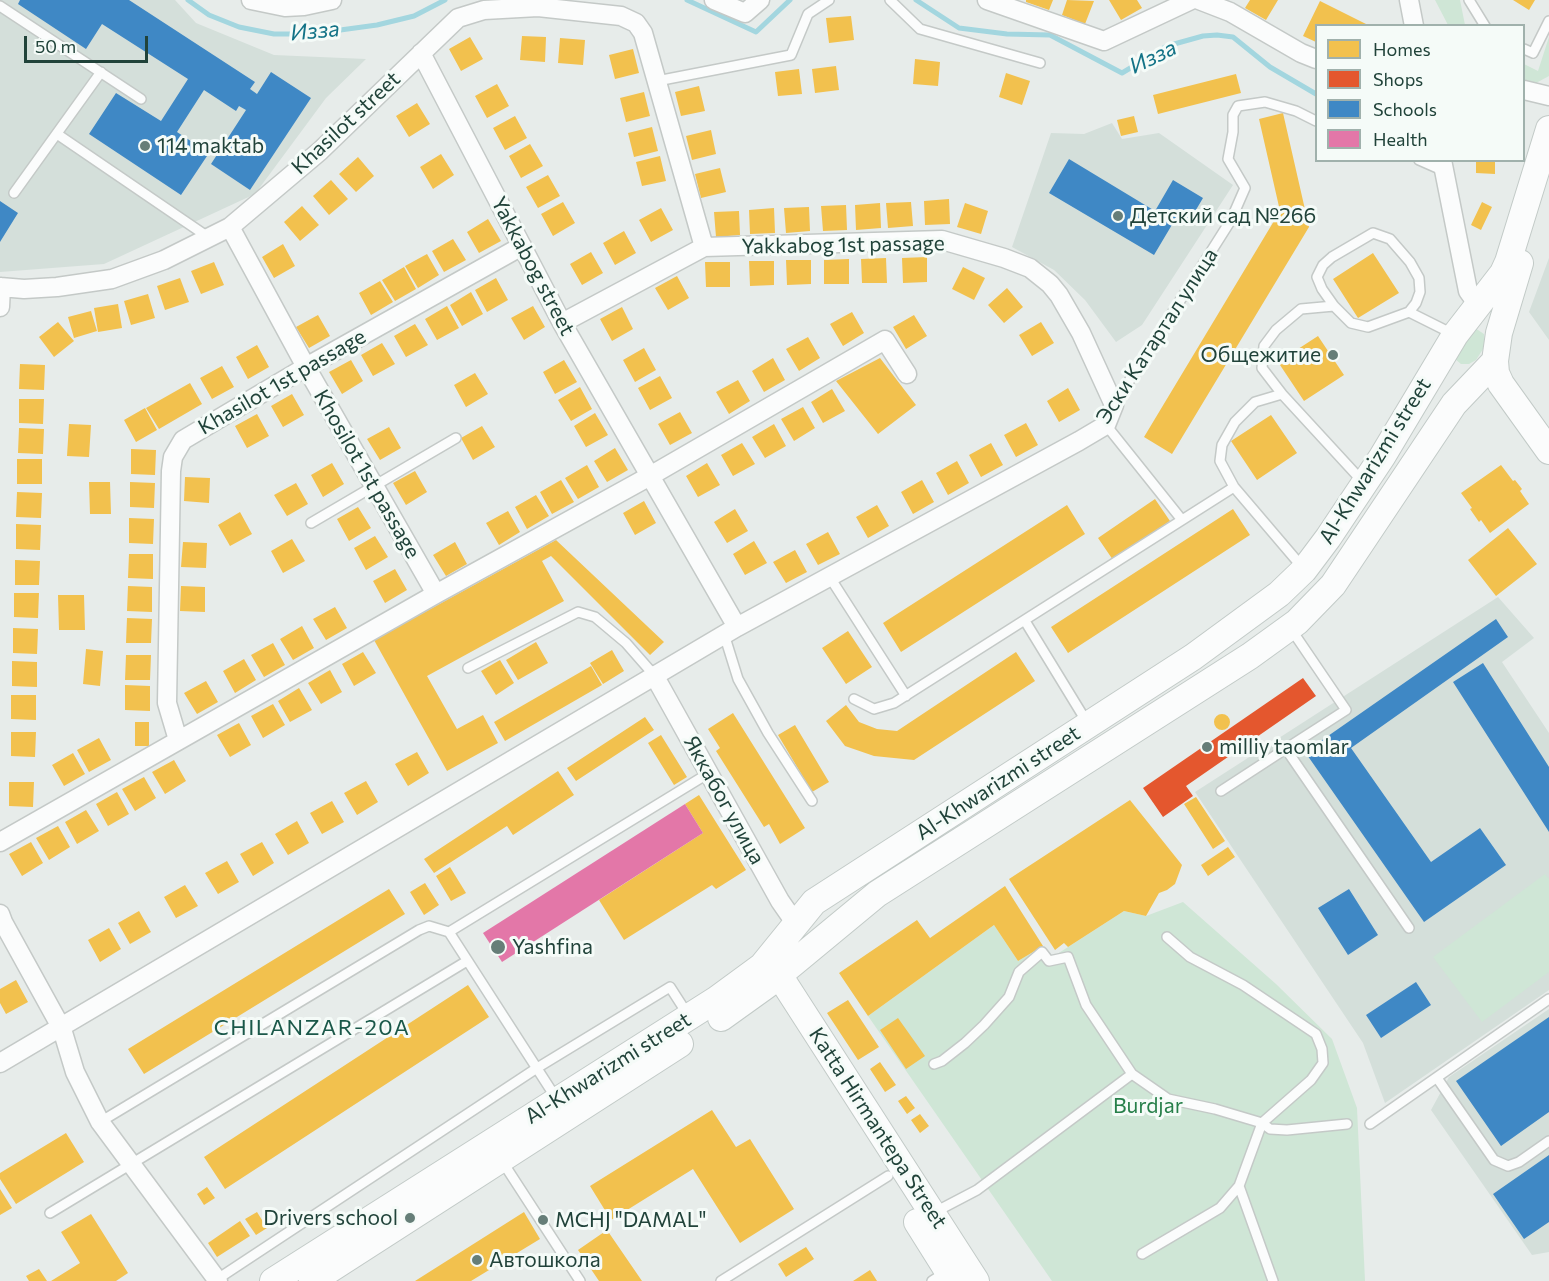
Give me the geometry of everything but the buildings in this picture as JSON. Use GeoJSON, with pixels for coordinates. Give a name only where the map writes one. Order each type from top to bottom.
{"type":"FeatureCollection","features":[{"type":"Feature","properties":{"kind":"main road","name":"Al-Khwarizmi street"},"geometry":{"type":"LineString","coordinates":[[273,1281],[717,999],[769,976],[796,924],[814,902],[1231,631],[1280,594],[1304,570],[1365,484],[1455,335],[1498,280],[1508,262],[1549,129]]}},
{"type":"Feature","properties":{"kind":"main road"},"geometry":{"type":"LineString","coordinates":[[1484,364],[1549,178]]}},
{"type":"Feature","properties":{"kind":"main road"},"geometry":{"type":"LineString","coordinates":[[1526,420],[1506,402],[1484,364],[1493,332],[1483,324],[1474,322],[1455,335],[1449,357],[1484,364],[1498,378],[1549,451]]}},
{"type":"Feature","properties":{"kind":"main road","name":"Al-Khwarizmi street"},"geometry":{"type":"LineString","coordinates":[[312,1281],[727,1014],[769,976],[877,894],[1250,656],[1290,627],[1333,585],[1454,404],[1484,364]]}},
{"type":"Feature","properties":{"kind":"main road"},"geometry":{"type":"LineString","coordinates":[[1454,404],[1462,400],[1483,398],[1506,402]]}},
{"type":"Feature","properties":{"kind":"main road","name":"Katta Hirmаntepa Street"},"geometry":{"type":"LineString","coordinates":[[769,976],[888,1176],[955,1275]]}},
{"type":"Feature","properties":{"kind":"main road","name":"Katta Hirmаntepa Street"},"geometry":{"type":"LineString","coordinates":[[769,976],[933,1213],[955,1275]]}},
{"type":"Feature","properties":{"kind":"street"},"geometry":{"type":"LineString","coordinates":[[251,0],[285,7],[332,0]]}},
{"type":"Feature","properties":{"kind":"street"},"geometry":{"type":"LineString","coordinates":[[714,0],[745,13],[760,0]]}},
{"type":"Feature","properties":{"kind":"street"},"geometry":{"type":"LineString","coordinates":[[987,0],[1104,41],[1191,0]]}},
{"type":"Feature","properties":{"kind":"street"},"geometry":{"type":"LineString","coordinates":[[1199,0],[1230,12],[1301,53],[1315,58]]}},
{"type":"Feature","properties":{"kind":"street"},"geometry":{"type":"LineString","coordinates":[[1409,0],[1414,24]]}},
{"type":"Feature","properties":{"kind":"street","name":"Khasilot street"},"geometry":{"type":"LineString","coordinates":[[1,287],[24,289],[57,287],[112,279],[164,260],[230,227],[320,151],[458,18],[484,10],[538,7],[621,16],[636,23],[643,33],[657,81]]}},
{"type":"Feature","properties":{"kind":"street","name":"Yakkabog street"},"geometry":{"type":"LineString","coordinates":[[421,52],[562,322],[650,476],[730,630]]}},
{"type":"Feature","properties":{"kind":"street"},"geometry":{"type":"LineString","coordinates":[[657,81],[704,247]]}},
{"type":"Feature","properties":{"kind":"street"},"geometry":{"type":"LineString","coordinates":[[1525,90],[1549,96]]}},
{"type":"Feature","properties":{"kind":"street"},"geometry":{"type":"LineString","coordinates":[[1443,166],[1468,291],[1478,305]]}},
{"type":"Feature","properties":{"kind":"street","name":"Khosilot 1st passage"},"geometry":{"type":"LineString","coordinates":[[230,227],[306,367],[436,594]]}},
{"type":"Feature","properties":{"kind":"street","name":"Yakkabog 1st passage"},"geometry":{"type":"LineString","coordinates":[[562,322],[704,247],[942,240],[1004,258],[1030,268],[1040,275],[1059,295],[1081,333],[1114,405]]}},
{"type":"Feature","properties":{"kind":"street","name":"Khasilot 1st passage"},"geometry":{"type":"LineString","coordinates":[[178,740],[167,703],[171,471],[173,457],[183,440],[306,367],[522,246]]}},
{"type":"Feature","properties":{"kind":"street"},"geometry":{"type":"LineString","coordinates":[[0,307],[1,287]]}},
{"type":"Feature","properties":{"kind":"street"},"geometry":{"type":"LineString","coordinates":[[0,842],[436,594],[650,476],[885,340],[907,375]]}},
{"type":"Feature","properties":{"kind":"street","name":"Эски Катартал улица"},"geometry":{"type":"LineString","coordinates":[[0,1063],[62,1029],[730,630],[1106,425],[1114,405]]}},
{"type":"Feature","properties":{"kind":"street","name":"Яккабог улица"},"geometry":{"type":"LineString","coordinates":[[654,675],[780,901],[796,924]]}},
{"type":"Feature","properties":{"kind":"street"},"geometry":{"type":"LineString","coordinates":[[0,914],[62,1029],[75,1072],[100,1122],[216,1280]]}},
{"type":"Feature","properties":{"kind":"lane"},"geometry":{"type":"LineString","coordinates":[[657,81],[791,55],[808,14],[829,0]]}},
{"type":"Feature","properties":{"kind":"lane"},"geometry":{"type":"LineString","coordinates":[[890,0],[921,28],[1040,63]]}},
{"type":"Feature","properties":{"kind":"lane"},"geometry":{"type":"LineString","coordinates":[[1469,0],[1484,24]]}},
{"type":"Feature","properties":{"kind":"lane"},"geometry":{"type":"LineString","coordinates":[[0,6],[141,99]]}},
{"type":"Feature","properties":{"kind":"lane"},"geometry":{"type":"LineString","coordinates":[[1525,49],[1533,53],[1549,21]]}},
{"type":"Feature","properties":{"kind":"lane"},"geometry":{"type":"LineString","coordinates":[[14,193],[101,72]]}},
{"type":"Feature","properties":{"kind":"lane","name":"Эски Катартал улица"},"geometry":{"type":"LineString","coordinates":[[1114,405],[1231,220],[1245,188],[1228,159],[1233,132],[1233,115],[1238,106],[1265,102],[1296,111],[1315,120]]}},
{"type":"Feature","properties":{"kind":"lane"},"geometry":{"type":"LineString","coordinates":[[57,134],[208,237]]}},
{"type":"Feature","properties":{"kind":"lane"},"geometry":{"type":"LineString","coordinates":[[1427,162],[1443,166]]}},
{"type":"Feature","properties":{"kind":"lane"},"geometry":{"type":"LineString","coordinates":[[1372,233],[1390,239],[1410,262],[1419,278],[1420,292],[1409,312],[1368,327],[1351,323],[1334,306],[1317,277],[1323,265],[1332,257],[1372,233]]}},
{"type":"Feature","properties":{"kind":"lane"},"geometry":{"type":"LineString","coordinates":[[1334,306],[1300,309],[1276,330],[1264,346],[1263,368],[1282,394],[1365,484]]}},
{"type":"Feature","properties":{"kind":"lane"},"geometry":{"type":"LineString","coordinates":[[1409,312],[1455,335]]}},
{"type":"Feature","properties":{"kind":"lane"},"geometry":{"type":"LineString","coordinates":[[1282,394],[1256,402],[1235,422],[1222,445],[1220,461],[1234,487],[1304,570]]}},
{"type":"Feature","properties":{"kind":"lane"},"geometry":{"type":"LineString","coordinates":[[1106,425],[1182,520]]}},
{"type":"Feature","properties":{"kind":"lane"},"geometry":{"type":"LineString","coordinates":[[311,523],[456,438]]}},
{"type":"Feature","properties":{"kind":"lane"},"geometry":{"type":"LineString","coordinates":[[854,699],[874,709],[894,703],[1234,487]]}},
{"type":"Feature","properties":{"kind":"lane"},"geometry":{"type":"LineString","coordinates":[[829,576],[906,696]]}},
{"type":"Feature","properties":{"kind":"lane"},"geometry":{"type":"LineString","coordinates":[[468,668],[578,612],[595,617],[626,643],[654,675]]}},
{"type":"Feature","properties":{"kind":"lane"},"geometry":{"type":"LineString","coordinates":[[1025,621],[1088,724]]}},
{"type":"Feature","properties":{"kind":"lane"},"geometry":{"type":"LineString","coordinates":[[1221,791],[1346,710],[1290,627]]}},
{"type":"Feature","properties":{"kind":"lane"},"geometry":{"type":"LineString","coordinates":[[730,630],[738,679],[768,733],[812,801]]}},
{"type":"Feature","properties":{"kind":"lane"},"geometry":{"type":"LineString","coordinates":[[1287,748],[1408,928]]}},
{"type":"Feature","properties":{"kind":"lane"},"geometry":{"type":"LineString","coordinates":[[449,932],[709,773]]}},
{"type":"Feature","properties":{"kind":"lane"},"geometry":{"type":"LineString","coordinates":[[100,1122],[429,926],[449,932],[557,1101]]}},
{"type":"Feature","properties":{"kind":"lane"},"geometry":{"type":"LineString","coordinates":[[1142,1254],[1220,1208],[1239,1186],[1262,1123],[1311,1080],[1323,1063],[1322,1049],[1316,1034],[1243,985],[1191,957],[1167,937]]}},
{"type":"Feature","properties":{"kind":"lane"},"geometry":{"type":"LineString","coordinates":[[934,1064],[942,1061],[984,1025],[1009,997],[1019,972],[1042,952],[1049,961],[1068,957],[1086,1005],[1132,1074],[1168,1099],[1215,1109],[1262,1123],[1270,1129],[1287,1130],[1347,1124]]}},
{"type":"Feature","properties":{"kind":"lane"},"geometry":{"type":"LineString","coordinates":[[50,1213],[467,961]]}},
{"type":"Feature","properties":{"kind":"lane"},"geometry":{"type":"LineString","coordinates":[[216,1280],[537,1068],[670,987],[690,1017]]}},
{"type":"Feature","properties":{"kind":"lane"},"geometry":{"type":"LineString","coordinates":[[1370,1124],[1549,999]]}},
{"type":"Feature","properties":{"kind":"lane"},"geometry":{"type":"LineString","coordinates":[[933,1213],[977,1190],[1132,1074]]}},
{"type":"Feature","properties":{"kind":"lane"},"geometry":{"type":"LineString","coordinates":[[1437,1078],[1494,1160],[1508,1166],[1519,1162],[1549,1142]]}},
{"type":"Feature","properties":{"kind":"lane"},"geometry":{"type":"LineString","coordinates":[[500,1160],[580,1281]]}},
{"type":"Feature","properties":{"kind":"lane"},"geometry":{"type":"LineString","coordinates":[[722,1281],[888,1176]]}},
{"type":"Feature","properties":{"kind":"lane"},"geometry":{"type":"LineString","coordinates":[[1239,1186],[1273,1281]]}},
{"type":"Feature","properties":{"kind":"shaded area","name":"114 maktab"},"geometry":{"type":"Polygon","coordinates":[[[0,0],[175,0],[196,23],[274,55],[366,59],[326,98],[255,194],[104,264],[0,272],[0,0]]]}},
{"type":"Feature","properties":{"kind":"shaded area","name":"Детский сад №266"},"geometry":{"type":"Polygon","coordinates":[[[1112,123],[1122,139],[1159,133],[1233,185],[1142,325],[1116,342],[1085,300],[1054,270],[1012,247],[1051,133],[1084,134],[1112,123]]]}},
{"type":"Feature","properties":{"kind":"shaded area"},"geometry":{"type":"Polygon","coordinates":[[[1549,258],[1549,340],[1529,312],[1549,258]]]}},
{"type":"Feature","properties":{"kind":"shaded area"},"geometry":{"type":"Polygon","coordinates":[[[1498,597],[1534,638],[1502,662],[1549,733],[1549,990],[1385,1103],[1363,1043],[1195,792],[1498,597]]]}},
{"type":"Feature","properties":{"kind":"shaded area"},"geometry":{"type":"Polygon","coordinates":[[[1549,1009],[1549,1252],[1532,1255],[1431,1110],[1449,1077],[1549,1009]]]}},
{"type":"Feature","properties":{"kind":"green space"},"geometry":{"type":"Polygon","coordinates":[[[1435,0],[1460,0],[1465,24],[1447,24],[1435,0]]]}},
{"type":"Feature","properties":{"kind":"green space"},"geometry":{"type":"Polygon","coordinates":[[[1549,37],[1549,76],[1536,83],[1525,83],[1525,64],[1538,71],[1549,37]]]}},
{"type":"Feature","properties":{"kind":"green space"},"geometry":{"type":"Polygon","coordinates":[[[1475,328],[1484,334],[1485,346],[1476,360],[1469,364],[1461,364],[1455,359],[1454,354],[1475,328]]]}},
{"type":"Feature","properties":{"kind":"green space"},"geometry":{"type":"Polygon","coordinates":[[[1545,874],[1549,879],[1549,972],[1482,1022],[1433,957],[1545,874]]]}},
{"type":"Feature","properties":{"kind":"green space","name":"Burdjar"},"geometry":{"type":"Polygon","coordinates":[[[1183,902],[1276,984],[1332,1039],[1357,1108],[1365,1281],[1052,1281],[868,1016],[994,925],[1018,961],[1043,946],[1051,958],[1124,911],[1146,916],[1183,902]]]}},
{"type":"Feature","properties":{"kind":"waterway","name":"Изза"},"geometry":{"type":"LineString","coordinates":[[188,0],[209,15],[239,27],[274,34],[311,34],[377,25],[414,16],[445,0]]}},
{"type":"Feature","properties":{"kind":"waterway","name":"Изза"},"geometry":{"type":"LineString","coordinates":[[687,0],[756,32],[790,0]]}},
{"type":"Feature","properties":{"kind":"waterway","name":"Изза"},"geometry":{"type":"LineString","coordinates":[[916,0],[959,28],[1007,34],[1050,35],[1122,73],[1167,46],[1203,36],[1233,37],[1270,67],[1315,93]]}},
{"type":"Feature","properties":{"kind":"place","name":"114 maktab"},"geometry":{"type":"Point","coordinates":[145,146]}},
{"type":"Feature","properties":{"kind":"place","name":"Детский сад №266"},"geometry":{"type":"Point","coordinates":[1118,216]}},
{"type":"Feature","properties":{"kind":"place","name":"Общежитие"},"geometry":{"type":"Point","coordinates":[1333,355]}},
{"type":"Feature","properties":{"kind":"place","name":"milliy taomlar"},"geometry":{"type":"Point","coordinates":[1207,747]}},
{"type":"Feature","properties":{"kind":"place","name":"Yashfina"},"geometry":{"type":"Point","coordinates":[498,947]}},
{"type":"Feature","properties":{"kind":"place","name":"Drivers school"},"geometry":{"type":"Point","coordinates":[410,1218]}},
{"type":"Feature","properties":{"kind":"place","name":"MCHJ \"DAMAL\""},"geometry":{"type":"Point","coordinates":[543,1220]}},
{"type":"Feature","properties":{"kind":"place","name":"Автошкола"},"geometry":{"type":"Point","coordinates":[477,1260]}},
{"type":"Feature","properties":{"kind":"district","name":"CHILANZAR-20A"},"geometry":{"type":"Point","coordinates":[312,1028]}}]}
